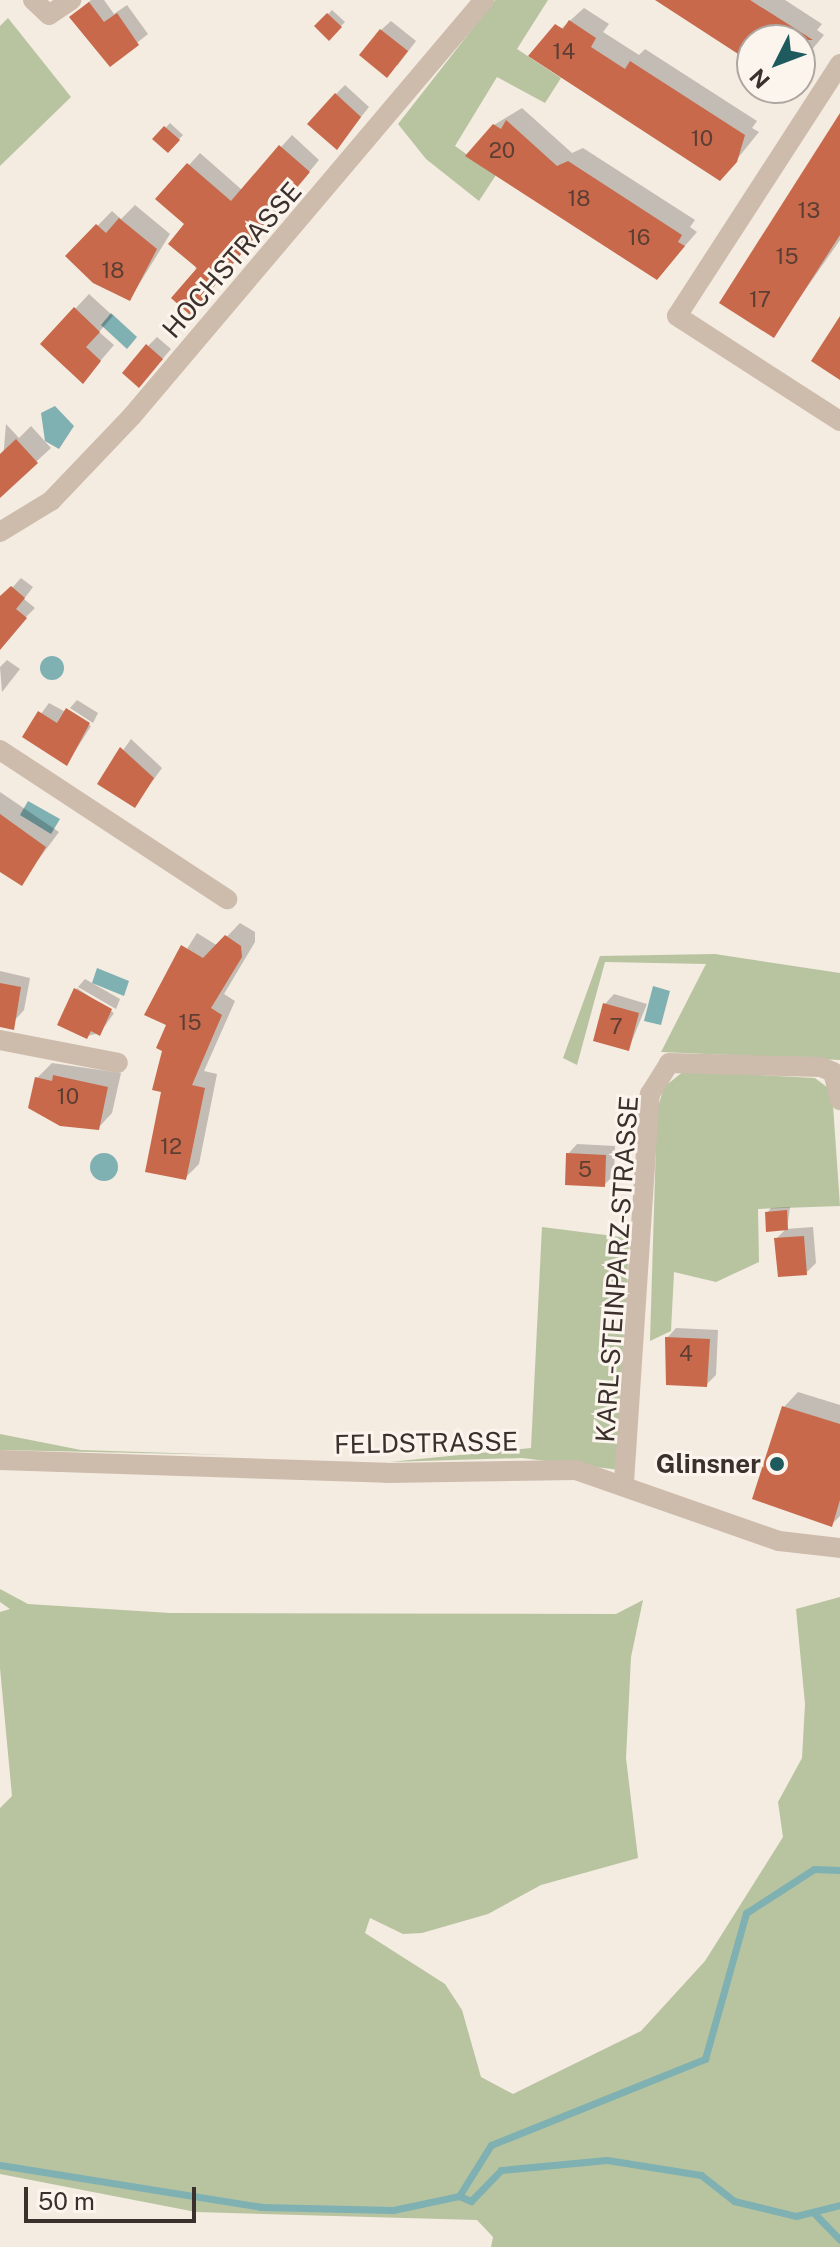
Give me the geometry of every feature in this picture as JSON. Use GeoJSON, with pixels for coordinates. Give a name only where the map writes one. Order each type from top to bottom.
{"type":"FeatureCollection","features":[{"type":"Feature","properties":{"kind":"street"},"geometry":{"type":"LineString","coordinates":[[33,0],[49,15],[71,0]]}},
{"type":"Feature","properties":{"kind":"street","name":"HOCHSTRASSE"},"geometry":{"type":"LineString","coordinates":[[0,532],[51,501],[132,416],[484,0]]}},
{"type":"Feature","properties":{"kind":"street"},"geometry":{"type":"LineString","coordinates":[[840,64],[677,316],[840,421]]}},
{"type":"Feature","properties":{"kind":"street"},"geometry":{"type":"LineString","coordinates":[[0,750],[227,899]]}},
{"type":"Feature","properties":{"kind":"street"},"geometry":{"type":"LineString","coordinates":[[0,1040],[118,1063]]}},
{"type":"Feature","properties":{"kind":"street","name":"KARL-STEINPARZ-STRASSE"},"geometry":{"type":"LineString","coordinates":[[624,1482],[650,1094],[669,1063],[821,1067],[833,1072],[840,1100]]}},
{"type":"Feature","properties":{"kind":"street","name":"FELDSTRASSE"},"geometry":{"type":"LineString","coordinates":[[0,1460],[387,1473],[545,1468],[624,1482],[779,1541],[840,1548]]}},
{"type":"Feature","properties":{"kind":"green space"},"geometry":{"type":"Polygon","coordinates":[[[495,0],[548,0],[517,49],[561,78],[545,103],[497,77],[455,146],[496,175],[479,201],[426,159],[398,124],[495,0]]]}},
{"type":"Feature","properties":{"kind":"green space"},"geometry":{"type":"Polygon","coordinates":[[[8,18],[71,97],[0,166],[0,26],[8,18]]]}},
{"type":"Feature","properties":{"kind":"green space"},"geometry":{"type":"Polygon","coordinates":[[[715,954],[840,973],[840,1060],[661,1052],[706,964],[605,962],[577,1065],[563,1058],[600,956],[715,954]]]}},
{"type":"Feature","properties":{"kind":"green space"},"geometry":{"type":"Polygon","coordinates":[[[684,1071],[815,1078],[832,1091],[840,1206],[758,1209],[759,1262],[716,1282],[674,1272],[671,1331],[650,1341],[657,1110],[664,1087],[684,1071]]]}},
{"type":"Feature","properties":{"kind":"green space"},"geometry":{"type":"Polygon","coordinates":[[[542,1227],[629,1238],[620,1470],[522,1458],[389,1462],[531,1448],[542,1227]]]}},
{"type":"Feature","properties":{"kind":"green space"},"geometry":{"type":"Polygon","coordinates":[[[0,1434],[81,1450],[233,1455],[0,1450],[0,1434]]]}},
{"type":"Feature","properties":{"kind":"green space"},"geometry":{"type":"Polygon","coordinates":[[[0,1589],[28,1604],[170,1613],[616,1614],[643,1600],[631,1657],[626,1758],[638,1858],[541,1885],[488,1914],[422,1933],[403,1934],[370,1918],[365,1933],[445,1984],[462,2010],[481,2077],[513,2094],[641,2031],[705,1961],[783,1837],[778,1802],[802,1758],[805,1704],[796,1609],[840,1597],[840,2247],[491,2247],[493,2237],[477,2220],[196,2212],[0,2174],[0,1808],[12,1796],[0,1668],[0,1612],[10,1609],[0,1602],[0,1589]]]}},
{"type":"Feature","properties":{"kind":"water"},"geometry":{"type":"Polygon","coordinates":[[[111,313],[137,337],[127,349],[101,325],[111,313]]]}},
{"type":"Feature","properties":{"kind":"water"},"geometry":{"type":"Polygon","coordinates":[[[55,406],[74,426],[59,449],[45,441],[41,413],[55,406]]]}},
{"type":"Feature","properties":{"kind":"water"},"geometry":{"type":"Polygon","coordinates":[[[52,656],[63,663],[64,668],[57,679],[52,680],[41,673],[40,668],[47,657],[52,656]]]}},
{"type":"Feature","properties":{"kind":"water"},"geometry":{"type":"Polygon","coordinates":[[[28,801],[60,819],[51,834],[20,815],[28,801]]]}},
{"type":"Feature","properties":{"kind":"water"},"geometry":{"type":"Polygon","coordinates":[[[97,968],[129,981],[124,996],[92,983],[97,968]]]}},
{"type":"Feature","properties":{"kind":"water"},"geometry":{"type":"Polygon","coordinates":[[[653,986],[670,991],[661,1025],[644,1021],[653,986]]]}},
{"type":"Feature","properties":{"kind":"water"},"geometry":{"type":"Polygon","coordinates":[[[104,1153],[114,1157],[118,1167],[114,1177],[104,1181],[94,1177],[90,1167],[94,1157],[104,1153]]]}},
{"type":"Feature","properties":{"kind":"building"},"geometry":{"type":"Polygon","coordinates":[[[655,0],[750,0],[788,24],[736,24],[736,53],[655,0]]]}},
{"type":"Feature","properties":{"kind":"building"},"geometry":{"type":"Polygon","coordinates":[[[89,2],[104,22],[117,13],[139,45],[110,67],[69,17],[89,2]]]}},
{"type":"Feature","properties":{"kind":"building"},"geometry":{"type":"Polygon","coordinates":[[[327,13],[342,27],[329,41],[314,26],[327,13]]]}},
{"type":"Feature","properties":{"kind":"building"},"geometry":{"type":"Polygon","coordinates":[[[569,20],[596,38],[591,47],[625,69],[630,61],[745,135],[737,162],[720,181],[528,56],[555,24],[563,29],[569,20]]]}},
{"type":"Feature","properties":{"kind":"building"},"geometry":{"type":"Polygon","coordinates":[[[380,29],[408,51],[387,78],[359,55],[380,29]]]}},
{"type":"Feature","properties":{"kind":"building"},"geometry":{"type":"Polygon","coordinates":[[[335,93],[361,117],[337,150],[307,124],[335,93]]]}},
{"type":"Feature","properties":{"kind":"building"},"geometry":{"type":"Polygon","coordinates":[[[840,113],[840,235],[774,338],[719,303],[840,113]]]}},
{"type":"Feature","properties":{"kind":"building"},"geometry":{"type":"Polygon","coordinates":[[[506,120],[557,166],[568,161],[682,235],[678,242],[685,246],[657,280],[465,156],[493,124],[501,129],[506,120]]]}},
{"type":"Feature","properties":{"kind":"building"},"geometry":{"type":"Polygon","coordinates":[[[164,126],[180,140],[168,153],[152,139],[164,126]]]}},
{"type":"Feature","properties":{"kind":"building"},"geometry":{"type":"Polygon","coordinates":[[[279,145],[310,172],[190,315],[171,298],[197,268],[168,244],[184,224],[155,199],[187,163],[231,201],[279,145]]]}},
{"type":"Feature","properties":{"kind":"building"},"geometry":{"type":"Polygon","coordinates":[[[119,218],[157,249],[130,301],[93,283],[65,256],[96,224],[106,233],[119,218]]]}},
{"type":"Feature","properties":{"kind":"building"},"geometry":{"type":"Polygon","coordinates":[[[74,307],[100,332],[86,347],[101,361],[83,384],[40,344],[74,307]]]}},
{"type":"Feature","properties":{"kind":"building"},"geometry":{"type":"Polygon","coordinates":[[[840,316],[840,380],[811,361],[840,316]]]}},
{"type":"Feature","properties":{"kind":"building"},"geometry":{"type":"Polygon","coordinates":[[[146,344],[163,359],[139,388],[122,373],[146,344]]]}},
{"type":"Feature","properties":{"kind":"building"},"geometry":{"type":"Polygon","coordinates":[[[16,439],[38,463],[0,498],[0,454],[16,439]]]}},
{"type":"Feature","properties":{"kind":"building"},"geometry":{"type":"Polygon","coordinates":[[[11,586],[25,598],[16,609],[27,618],[0,650],[0,596],[11,586]]]}},
{"type":"Feature","properties":{"kind":"building"},"geometry":{"type":"Polygon","coordinates":[[[66,708],[90,723],[67,766],[22,737],[38,711],[57,723],[66,708]]]}},
{"type":"Feature","properties":{"kind":"building"},"geometry":{"type":"Polygon","coordinates":[[[120,747],[154,778],[135,808],[97,784],[120,747]]]}},
{"type":"Feature","properties":{"kind":"building"},"geometry":{"type":"Polygon","coordinates":[[[0,814],[46,847],[22,886],[0,872],[0,814]]]}},
{"type":"Feature","properties":{"kind":"building"},"geometry":{"type":"Polygon","coordinates":[[[225,935],[241,946],[242,957],[211,1008],[222,1015],[192,1085],[205,1088],[186,1180],[145,1172],[161,1092],[152,1090],[162,1051],[156,1048],[166,1025],[144,1015],[181,945],[203,958],[225,935]]]}},
{"type":"Feature","properties":{"kind":"building"},"geometry":{"type":"Polygon","coordinates":[[[0,983],[21,987],[14,1030],[0,1027],[0,983]]]}},
{"type":"Feature","properties":{"kind":"building"},"geometry":{"type":"Polygon","coordinates":[[[74,988],[112,1009],[100,1036],[91,1031],[87,1039],[57,1025],[74,988]]]}},
{"type":"Feature","properties":{"kind":"building"},"geometry":{"type":"Polygon","coordinates":[[[603,1003],[639,1013],[629,1051],[593,1041],[603,1003]]]}},
{"type":"Feature","properties":{"kind":"building"},"geometry":{"type":"Polygon","coordinates":[[[53,1075],[108,1087],[99,1130],[60,1126],[28,1108],[35,1077],[52,1081],[53,1075]]]}},
{"type":"Feature","properties":{"kind":"building"},"geometry":{"type":"Polygon","coordinates":[[[566,1153],[606,1155],[605,1187],[565,1185],[566,1153]]]}},
{"type":"Feature","properties":{"kind":"building"},"geometry":{"type":"Polygon","coordinates":[[[787,1210],[788,1230],[766,1232],[765,1212],[787,1210]]]}},
{"type":"Feature","properties":{"kind":"building"},"geometry":{"type":"Polygon","coordinates":[[[804,1236],[807,1275],[778,1277],[774,1238],[804,1236]]]}},
{"type":"Feature","properties":{"kind":"building"},"geometry":{"type":"Polygon","coordinates":[[[665,1337],[710,1339],[707,1387],[666,1385],[665,1337]]]}},
{"type":"Feature","properties":{"kind":"building","name":"Glinsner"},"geometry":{"type":"Polygon","coordinates":[[[782,1406],[840,1424],[840,1500],[832,1527],[752,1499],[782,1406]]]}},
{"type":"Feature","properties":{"kind":"waterway"},"geometry":{"type":"LineString","coordinates":[[0,2165],[261,2207],[393,2210],[459,2196],[491,2145],[705,2059],[746,1913],[814,1869],[840,1870]]}},
{"type":"Feature","properties":{"kind":"waterway"},"geometry":{"type":"LineString","coordinates":[[459,2196],[471,2201],[501,2170],[607,2160],[701,2175],[734,2201],[796,2216],[840,2205]]}},
{"type":"Feature","properties":{"kind":"waterway"},"geometry":{"type":"LineString","coordinates":[[814,2213],[840,2240]]}},
{"type":"Feature","properties":{"kind":"place","name":"Glinsner"},"geometry":{"type":"Point","coordinates":[777,1464]}}]}
